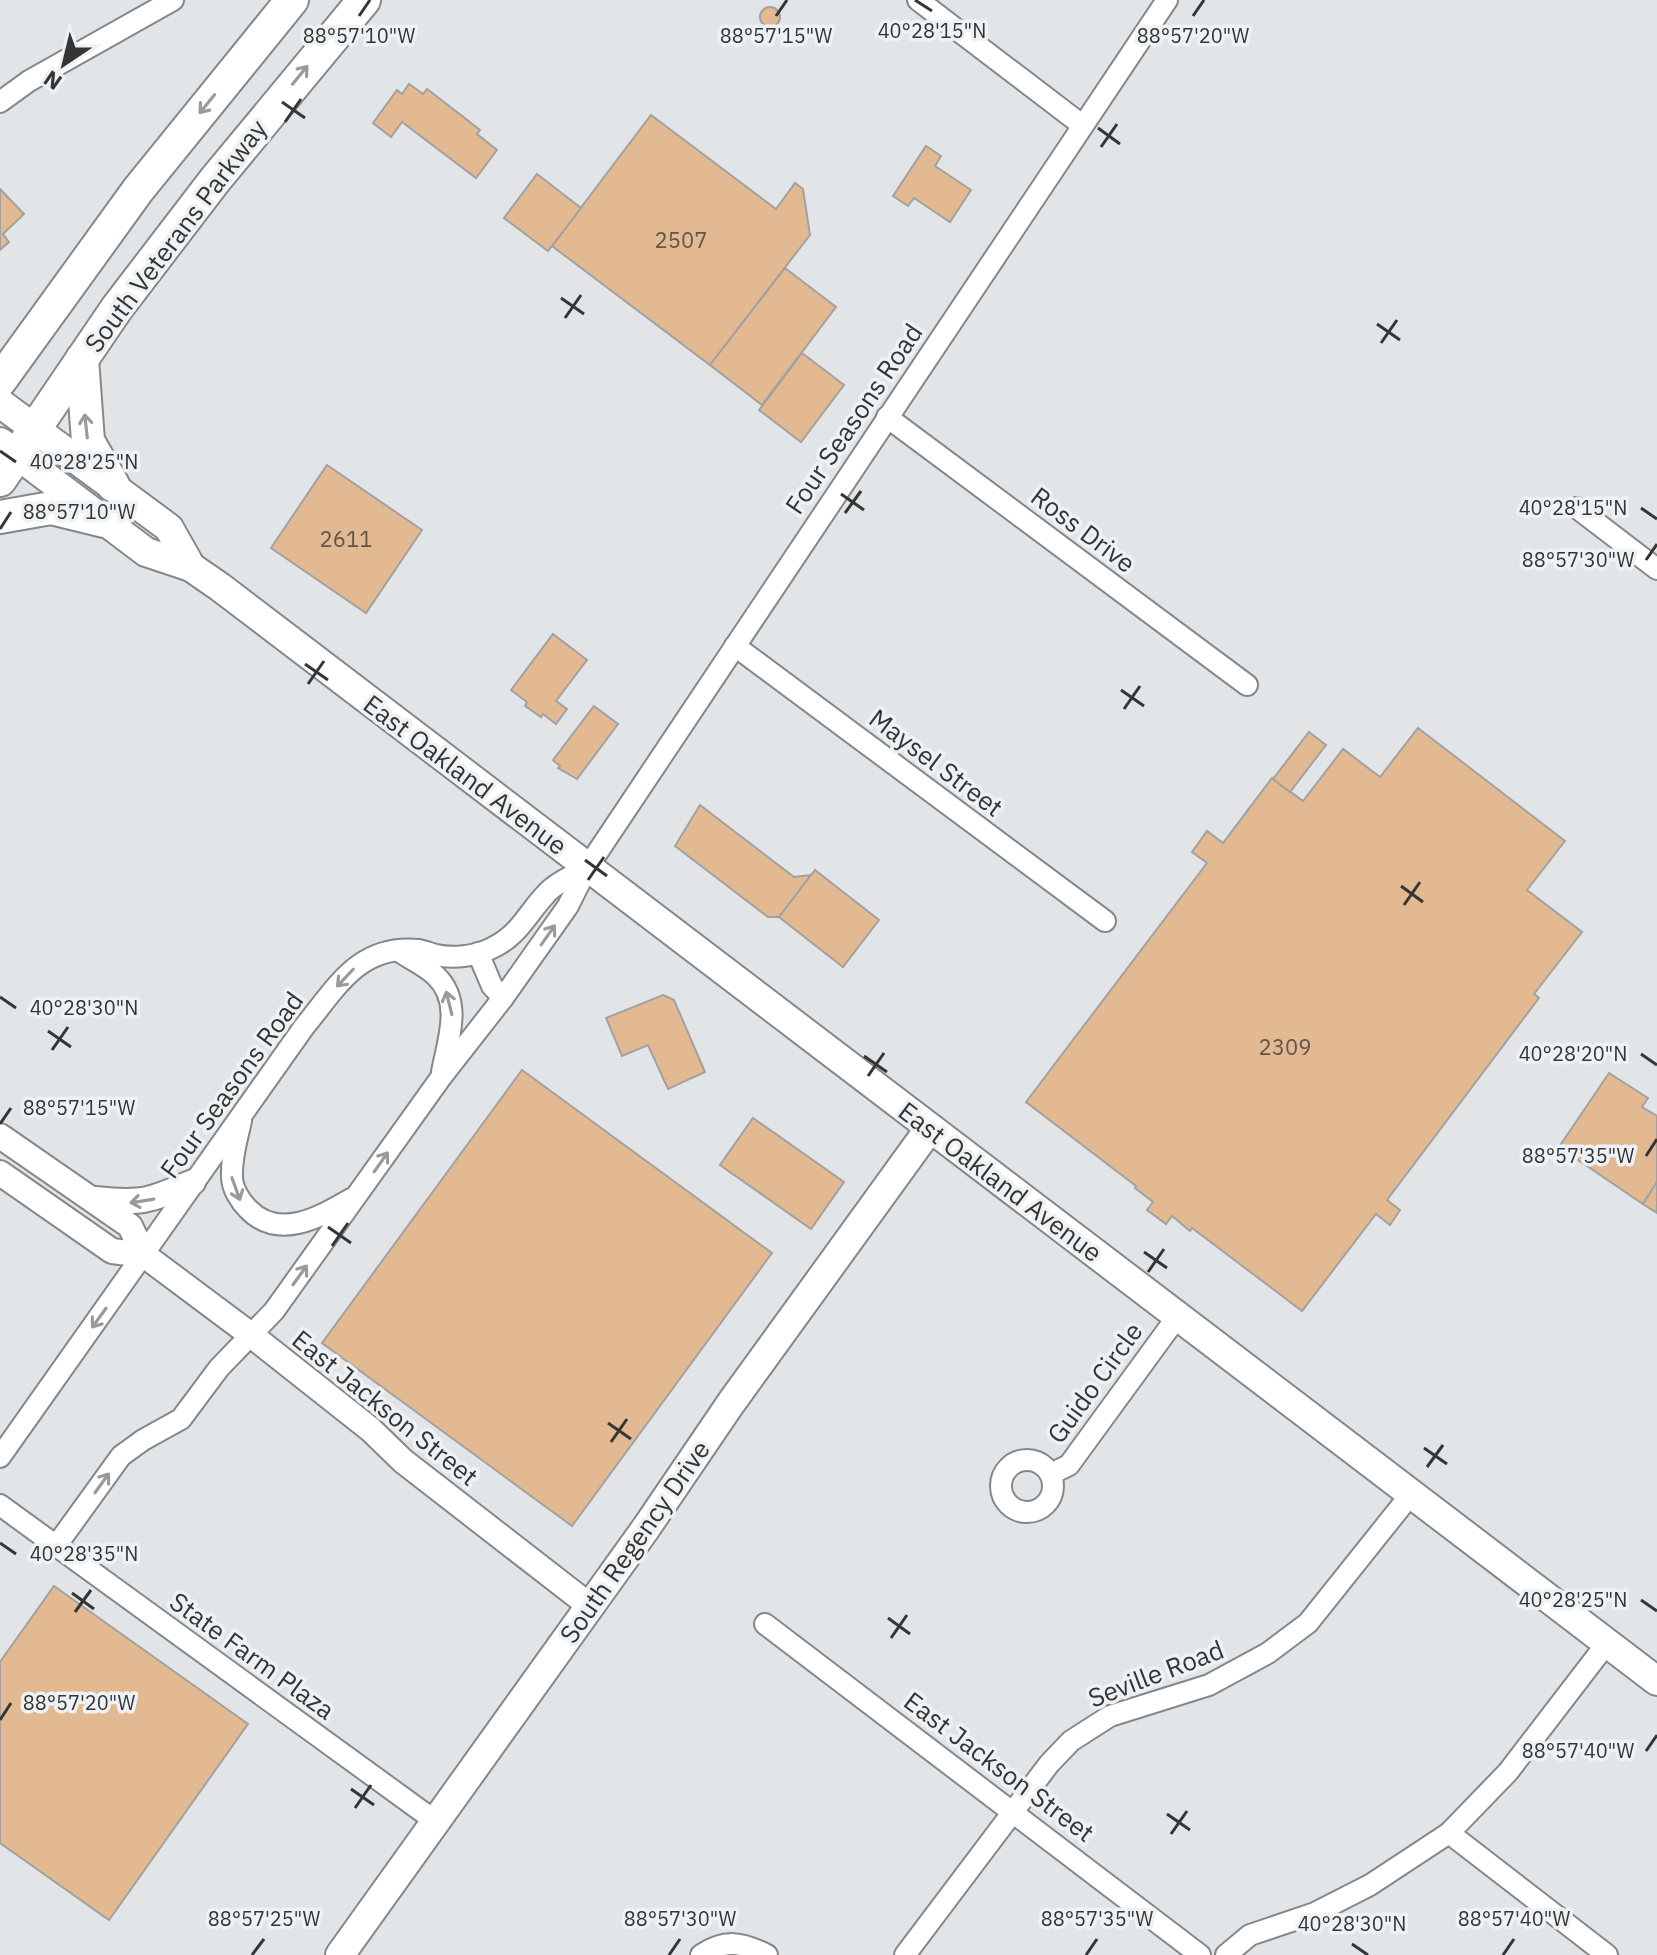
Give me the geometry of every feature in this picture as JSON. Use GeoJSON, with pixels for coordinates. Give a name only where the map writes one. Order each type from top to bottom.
{"type":"FeatureCollection","features":[{"type":"Feature","properties":{"kind":"highway","name":"South Veterans Parkway"},"geometry":{"type":"LineString","coordinates":[[0,381],[138,190],[292,0]]}},
{"type":"Feature","properties":{"kind":"highway","name":"South Veterans Parkway"},"geometry":{"type":"LineString","coordinates":[[13,451],[215,180],[364,0]]}},
{"type":"Feature","properties":{"kind":"highway"},"geometry":{"type":"LineString","coordinates":[[0,340],[36,328]]}},
{"type":"Feature","properties":{"kind":"highway"},"geometry":{"type":"LineString","coordinates":[[82,359],[88,441],[113,485]]}},
{"type":"Feature","properties":{"kind":"highway"},"geometry":{"type":"LineString","coordinates":[[0,517],[51,508],[104,521]]}},
{"type":"Feature","properties":{"kind":"main road","name":"East Oakland Avenue"},"geometry":{"type":"LineString","coordinates":[[0,403],[13,451],[146,552],[191,567],[1657,1681]]}},
{"type":"Feature","properties":{"kind":"main road","name":"East Oakland Avenue"},"geometry":{"type":"LineString","coordinates":[[13,451],[113,485],[169,528],[191,567]]}},
{"type":"Feature","properties":{"kind":"main road","name":"South Regency Drive"},"geometry":{"type":"LineString","coordinates":[[340,1955],[930,1128]]}},
{"type":"Feature","properties":{"kind":"street"},"geometry":{"type":"LineString","coordinates":[[0,102],[29,81],[173,0]]}},
{"type":"Feature","properties":{"kind":"street"},"geometry":{"type":"LineString","coordinates":[[918,0],[1082,125]]}},
{"type":"Feature","properties":{"kind":"street","name":"Four Seasons Road"},"geometry":{"type":"LineString","coordinates":[[56,1546],[121,1456],[181,1419],[219,1368],[274,1311],[442,1076],[503,998],[568,906],[587,868],[1167,0]]}},
{"type":"Feature","properties":{"kind":"street","name":"Ross Drive"},"geometry":{"type":"LineString","coordinates":[[887,417],[1247,685]]}},
{"type":"Feature","properties":{"kind":"street"},"geometry":{"type":"LineString","coordinates":[[1577,508],[1657,569]]}},
{"type":"Feature","properties":{"kind":"street","name":"Maysel Street"},"geometry":{"type":"LineString","coordinates":[[735,646],[1105,921]]}},
{"type":"Feature","properties":{"kind":"street","name":"Four Seasons Road"},"geometry":{"type":"LineString","coordinates":[[0,1457],[304,1027],[346,976],[384,952],[420,950],[438,956],[478,953],[506,940],[520,929],[547,891],[587,868]]}},
{"type":"Feature","properties":{"kind":"street"},"geometry":{"type":"LineString","coordinates":[[399,951],[436,976],[451,999],[452,1017],[442,1076]]}},
{"type":"Feature","properties":{"kind":"street"},"geometry":{"type":"LineString","coordinates":[[478,953],[492,986],[503,998]]}},
{"type":"Feature","properties":{"kind":"street"},"geometry":{"type":"LineString","coordinates":[[243,1113],[232,1160],[231,1181],[241,1202],[255,1217],[273,1224],[292,1226],[317,1218],[357,1196]]}},
{"type":"Feature","properties":{"kind":"street"},"geometry":{"type":"LineString","coordinates":[[0,1137],[35,1198]]}},
{"type":"Feature","properties":{"kind":"street","name":"East Jackson Street"},"geometry":{"type":"LineString","coordinates":[[0,1137],[130,1226],[144,1255],[251,1335],[370,1429],[403,1461],[590,1606]]}},
{"type":"Feature","properties":{"kind":"street","name":"East Jackson Street"},"geometry":{"type":"LineString","coordinates":[[0,1173],[112,1251],[144,1255]]}},
{"type":"Feature","properties":{"kind":"street"},"geometry":{"type":"LineString","coordinates":[[89,1199],[145,1202],[193,1182]]}},
{"type":"Feature","properties":{"kind":"street","name":"Guido Circle"},"geometry":{"type":"LineString","coordinates":[[1051,1474],[1069,1465],[1177,1317]]}},
{"type":"Feature","properties":{"kind":"street","name":"Seville Road"},"geometry":{"type":"LineString","coordinates":[[905,1955],[1049,1764],[1083,1732],[1110,1716],[1230,1676],[1268,1653],[1308,1623],[1411,1494]]}},
{"type":"Feature","properties":{"kind":"street","name":"State Farm Plaza"},"geometry":{"type":"LineString","coordinates":[[0,1505],[435,1821]]}},
{"type":"Feature","properties":{"kind":"street","name":"East Jackson Street"},"geometry":{"type":"LineString","coordinates":[[765,1624],[1200,1955]]}},
{"type":"Feature","properties":{"kind":"street"},"geometry":{"type":"LineString","coordinates":[[1226,1955],[1250,1935],[1315,1913],[1370,1885],[1449,1833],[1508,1772],[1607,1643]]}},
{"type":"Feature","properties":{"kind":"street"},"geometry":{"type":"LineString","coordinates":[[1449,1833],[1607,1955]]}},
{"type":"Feature","properties":{"kind":"street"},"geometry":{"type":"LineString","coordinates":[[701,1955],[717,1945],[747,1945],[767,1955]]}},
{"type":"Feature","properties":{"kind":"building"},"geometry":{"type":"Polygon","coordinates":[[[770,7],[777,10],[780,17],[777,24],[770,27],[763,24],[760,17],[763,10],[770,7]]]}},
{"type":"Feature","properties":{"kind":"building"},"geometry":{"type":"Polygon","coordinates":[[[409,84],[423,94],[427,89],[480,130],[477,134],[497,150],[476,178],[402,122],[391,137],[373,123],[397,90],[402,94],[409,84]]]}},
{"type":"Feature","properties":{"kind":"building"},"geometry":{"type":"Polygon","coordinates":[[[651,115],[776,209],[795,183],[803,189],[810,235],[710,365],[552,246],[651,115]]]}},
{"type":"Feature","properties":{"kind":"building"},"geometry":{"type":"Polygon","coordinates":[[[926,146],[941,156],[935,166],[971,190],[950,222],[914,198],[908,206],[893,196],[926,146]]]}},
{"type":"Feature","properties":{"kind":"building"},"geometry":{"type":"Polygon","coordinates":[[[537,174],[581,208],[548,251],[504,218],[537,174]]]}},
{"type":"Feature","properties":{"kind":"building"},"geometry":{"type":"Polygon","coordinates":[[[0,189],[24,214],[3,234],[9,242],[0,250],[0,189]]]}},
{"type":"Feature","properties":{"kind":"building"},"geometry":{"type":"Polygon","coordinates":[[[785,268],[836,307],[762,405],[710,365],[785,268]]]}},
{"type":"Feature","properties":{"kind":"building"},"geometry":{"type":"Polygon","coordinates":[[[802,353],[844,385],[801,442],[759,410],[802,353]]]}},
{"type":"Feature","properties":{"kind":"building"},"geometry":{"type":"Polygon","coordinates":[[[327,465],[422,530],[366,613],[271,548],[327,465]]]}},
{"type":"Feature","properties":{"kind":"building"},"geometry":{"type":"Polygon","coordinates":[[[553,634],[587,660],[556,701],[567,709],[556,724],[525,706],[527,702],[511,690],[553,634]]]}},
{"type":"Feature","properties":{"kind":"building"},"geometry":{"type":"Polygon","coordinates":[[[594,706],[618,724],[577,779],[558,768],[560,766],[553,760],[594,706]]]}},
{"type":"Feature","properties":{"kind":"building"},"geometry":{"type":"Polygon","coordinates":[[[1418,728],[1565,841],[1527,890],[1582,932],[1534,994],[1539,998],[1387,1200],[1400,1210],[1390,1225],[1376,1214],[1302,1311],[1192,1228],[1190,1231],[1172,1216],[1166,1224],[1147,1210],[1153,1202],[1136,1186],[1026,1102],[1207,863],[1192,852],[1207,831],[1223,843],[1272,778],[1303,801],[1343,749],[1380,777],[1418,728]]]}},
{"type":"Feature","properties":{"kind":"building"},"geometry":{"type":"Polygon","coordinates":[[[1309,732],[1326,745],[1290,792],[1273,779],[1309,732]]]}},
{"type":"Feature","properties":{"kind":"building"},"geometry":{"type":"Polygon","coordinates":[[[700,805],[794,877],[811,875],[779,917],[768,917],[675,846],[700,805]]]}},
{"type":"Feature","properties":{"kind":"building"},"geometry":{"type":"Polygon","coordinates":[[[815,870],[879,920],[843,967],[779,917],[815,870]]]}},
{"type":"Feature","properties":{"kind":"building"},"geometry":{"type":"Polygon","coordinates":[[[663,995],[674,1000],[705,1072],[668,1089],[648,1045],[622,1056],[606,1018],[663,995]]]}},
{"type":"Feature","properties":{"kind":"building"},"geometry":{"type":"Polygon","coordinates":[[[522,1070],[772,1253],[572,1526],[322,1343],[522,1070]]]}},
{"type":"Feature","properties":{"kind":"building"},"geometry":{"type":"Polygon","coordinates":[[[1609,1073],[1648,1098],[1642,1107],[1657,1116],[1657,1182],[1643,1204],[1559,1147],[1609,1073]]]}},
{"type":"Feature","properties":{"kind":"building"},"geometry":{"type":"Polygon","coordinates":[[[753,1118],[844,1182],[811,1229],[720,1165],[753,1118]]]}},
{"type":"Feature","properties":{"kind":"building"},"geometry":{"type":"Polygon","coordinates":[[[1657,1182],[1657,1213],[1643,1204],[1657,1182]]]}},
{"type":"Feature","properties":{"kind":"building"},"geometry":{"type":"Polygon","coordinates":[[[54,1586],[248,1724],[109,1920],[0,1843],[0,1662],[54,1586]]]}}]}
